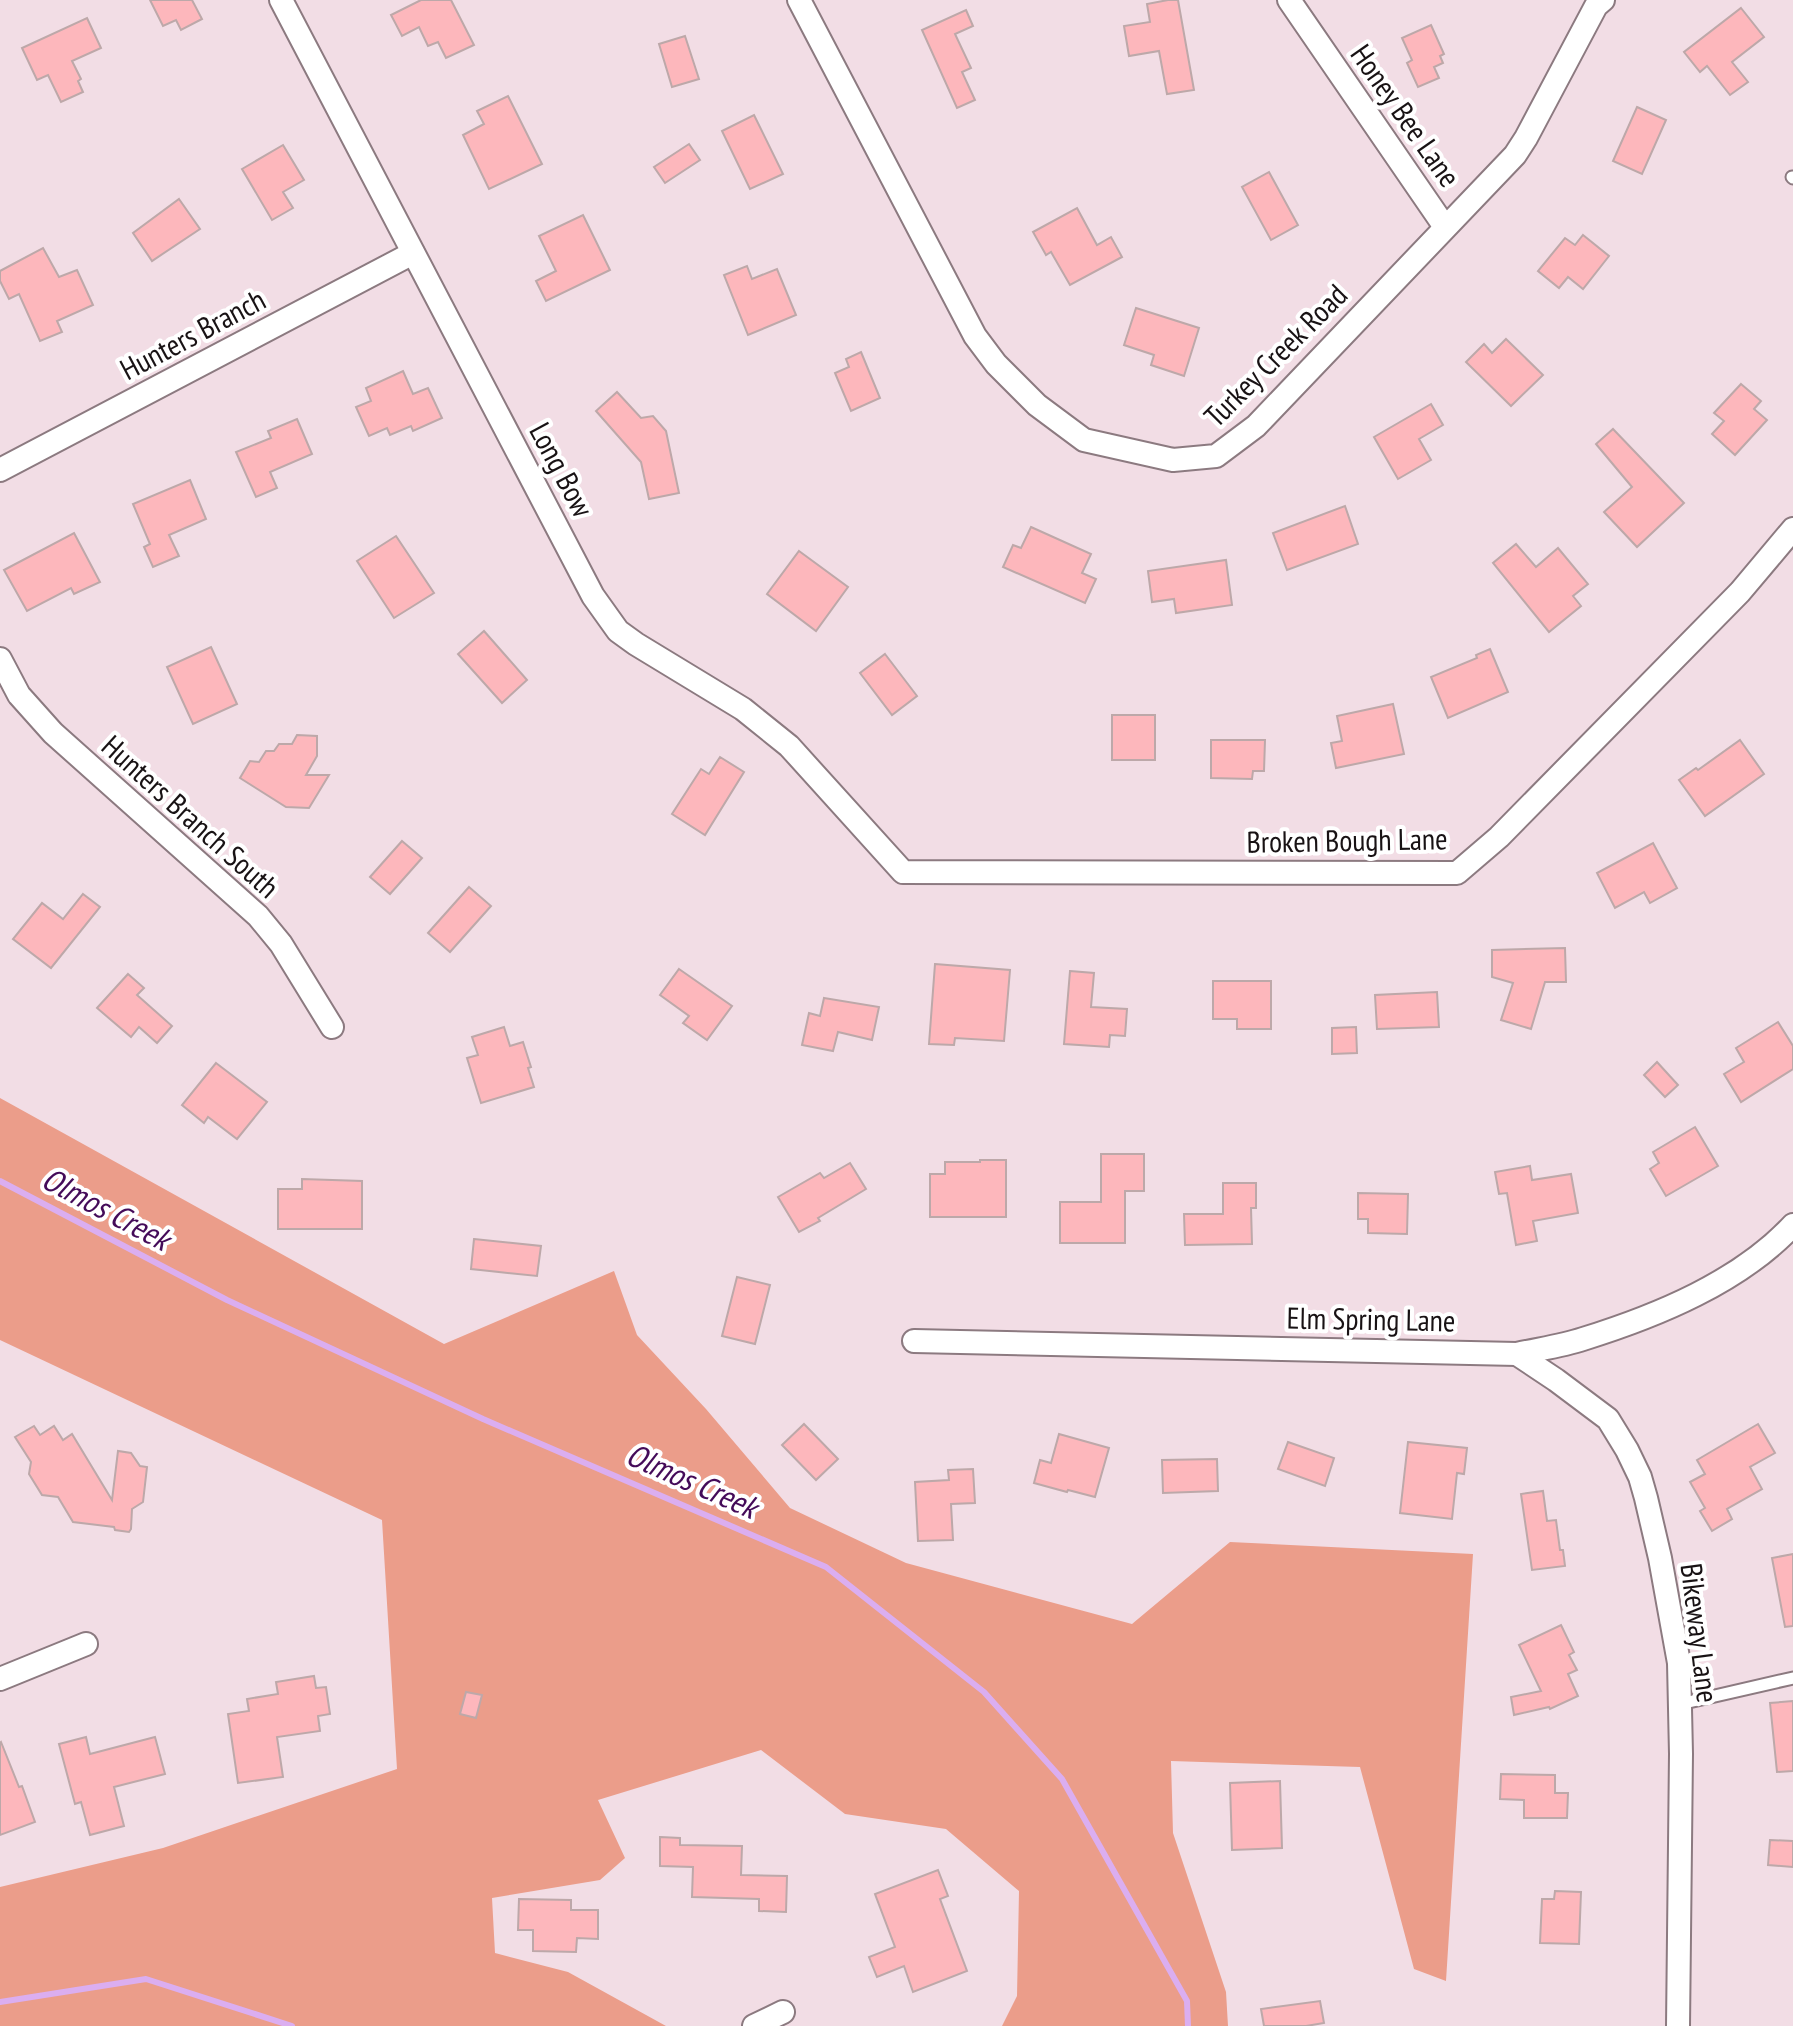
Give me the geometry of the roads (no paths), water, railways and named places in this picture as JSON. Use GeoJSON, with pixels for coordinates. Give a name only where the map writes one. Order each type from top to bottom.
{"type":"FeatureCollection","features":[{"type":"Feature","properties":{"kind":"street","name":"Long Bow"},"geometry":{"type":"LineString","coordinates":[[281,0],[593,596],[618,631],[743,709],[789,746],[903,872]]}},
{"type":"Feature","properties":{"kind":"street","name":"Turkey Creek Road"},"geometry":{"type":"LineString","coordinates":[[799,0],[975,336],[996,364],[1037,405],[1084,440],[1173,460],[1216,456],[1256,426],[1515,155],[1596,6],[1603,0]]}},
{"type":"Feature","properties":{"kind":"street","name":"Honey Bee Lane"},"geometry":{"type":"LineString","coordinates":[[1289,0],[1445,227]]}},
{"type":"Feature","properties":{"kind":"street","name":"Hunters Branch"},"geometry":{"type":"LineString","coordinates":[[0,470],[413,253]]}},
{"type":"Feature","properties":{"kind":"street","name":"Broken Bough Lane"},"geometry":{"type":"LineString","coordinates":[[903,872],[1457,873],[1499,837],[1740,592],[1793,529]]}},
{"type":"Feature","properties":{"kind":"street","name":"Hunters Branch South"},"geometry":{"type":"LineString","coordinates":[[0,659],[19,695],[53,733],[258,916],[281,944],[332,1027]]}},
{"type":"Feature","properties":{"kind":"street","name":"Elm Spring Lane"},"geometry":{"type":"LineString","coordinates":[[914,1341],[1517,1354],[1582,1340],[1668,1309],[1750,1262],[1793,1225]]}},
{"type":"Feature","properties":{"kind":"street","name":"Bikeway Lane"},"geometry":{"type":"LineString","coordinates":[[1517,1354],[1608,1419],[1627,1450],[1643,1488],[1660,1558],[1679,1663],[1678,2026]]}},
{"type":"Feature","properties":{"kind":"street"},"geometry":{"type":"LineString","coordinates":[[0,1679],[86,1644]]}},
{"type":"Feature","properties":{"kind":"street"},"geometry":{"type":"LineString","coordinates":[[754,2026],[783,2012]]}},
{"type":"Feature","properties":{"kind":"lane"},"geometry":{"type":"LineString","coordinates":[[1680,1704],[1793,1678]]}},
{"type":"Feature","properties":{"kind":"waterway","name":"Olmos Creek"},"geometry":{"type":"LineString","coordinates":[[0,1181],[227,1300],[483,1419],[826,1567],[984,1692],[1062,1779],[1187,2001],[1188,2026]]}},
{"type":"Feature","properties":{"kind":"waterway"},"geometry":{"type":"LineString","coordinates":[[0,2002],[146,1979],[292,2026]]}}]}
